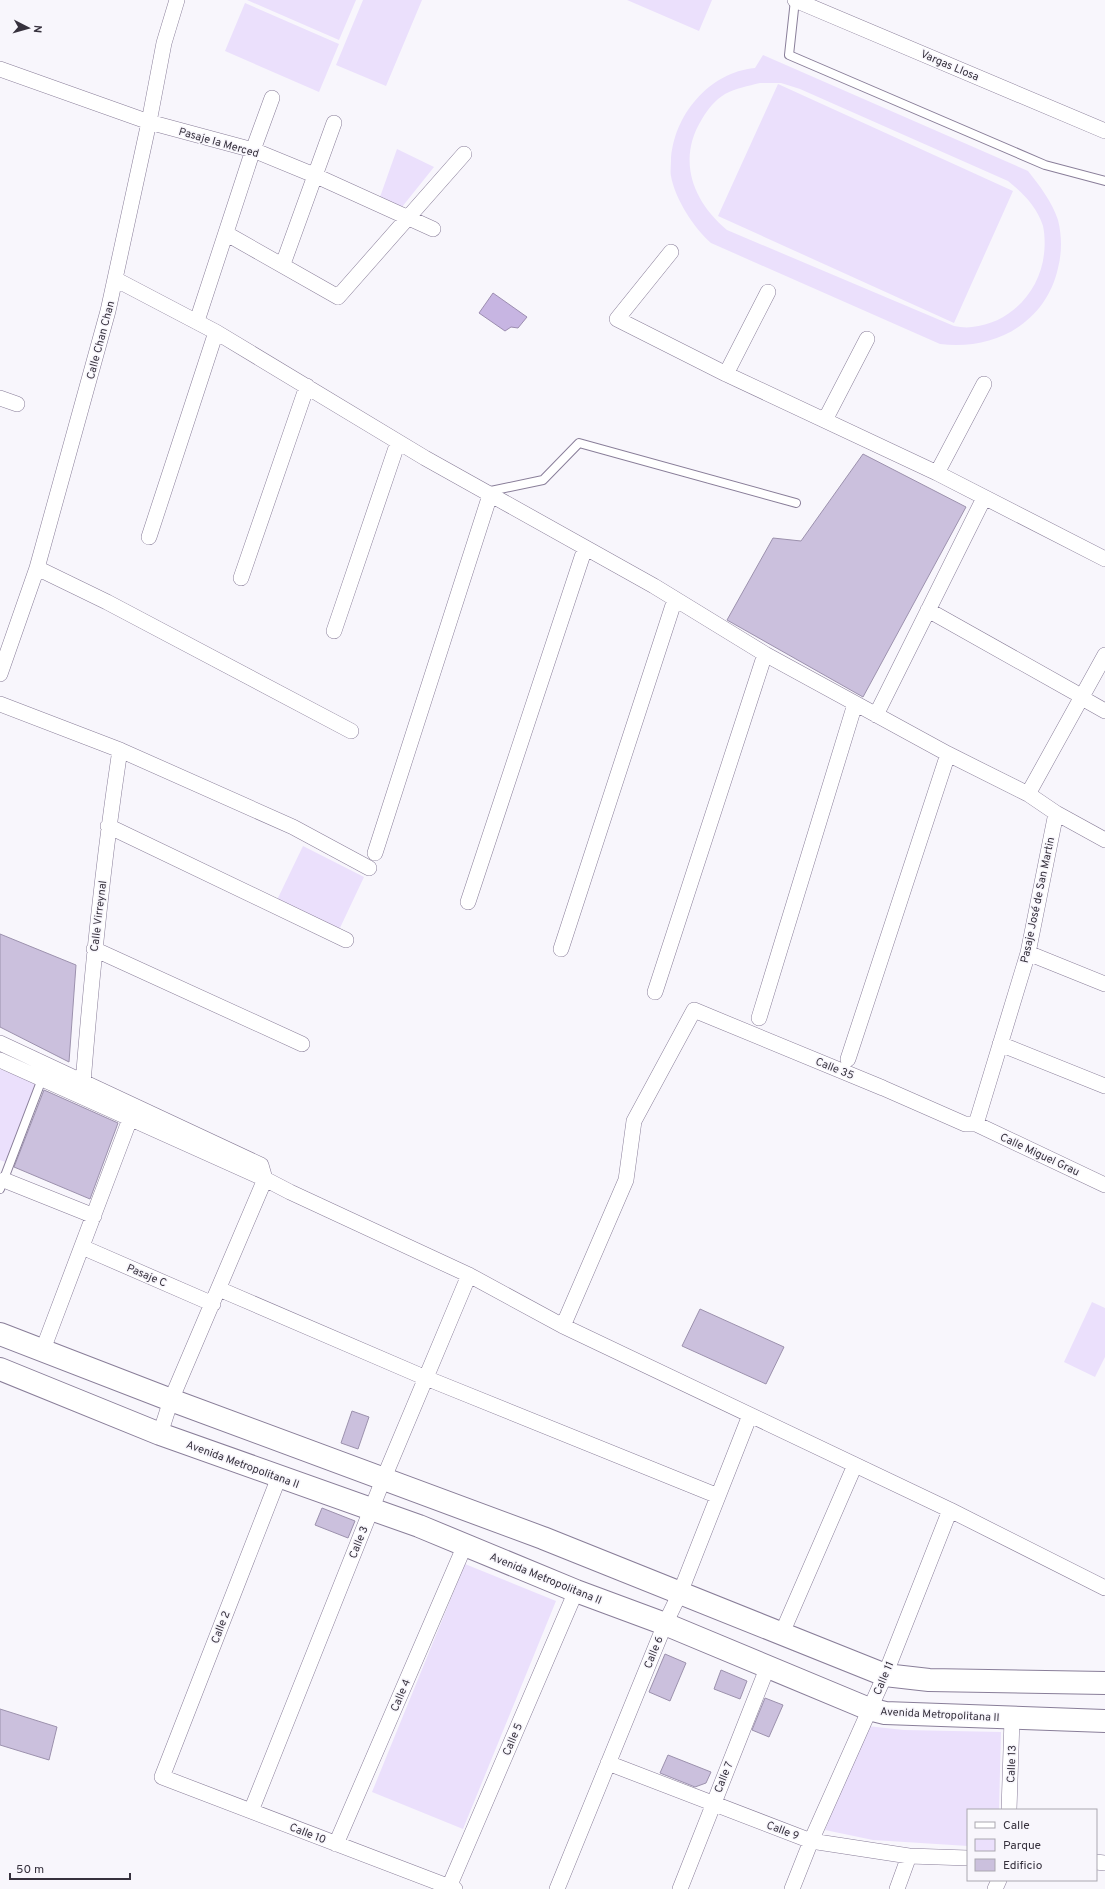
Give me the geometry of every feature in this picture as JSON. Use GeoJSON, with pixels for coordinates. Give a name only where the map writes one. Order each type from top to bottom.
{"type":"FeatureCollection","features":[{"type":"Feature","properties":{"kind":"main road"},"geometry":{"type":"LineString","coordinates":[[0,1334],[42,1352],[383,1480],[543,1538],[885,1675],[929,1680],[1105,1684]]}},
{"type":"Feature","properties":{"kind":"main road","name":"Avenida Metropolitana II"},"geometry":{"type":"LineString","coordinates":[[0,1369],[160,1434],[372,1509],[576,1591],[665,1624],[869,1709],[885,1713],[1105,1721]]}},
{"type":"Feature","properties":{"kind":"street","name":"Calle Chan Chan"},"geometry":{"type":"LineString","coordinates":[[0,674],[37,568],[106,319],[149,122],[164,42],[177,0]]}},
{"type":"Feature","properties":{"kind":"street","name":"Vargas Llosa"},"geometry":{"type":"LineString","coordinates":[[795,0],[1105,131]]}},
{"type":"Feature","properties":{"kind":"street","name":"Pasaje la Merced"},"geometry":{"type":"LineString","coordinates":[[0,69],[149,122],[253,150],[314,175],[433,229]]}},
{"type":"Feature","properties":{"kind":"street"},"geometry":{"type":"LineString","coordinates":[[197,321],[227,234],[253,150],[272,98]]}},
{"type":"Feature","properties":{"kind":"street"},"geometry":{"type":"LineString","coordinates":[[283,264],[334,123]]}},
{"type":"Feature","properties":{"kind":"street"},"geometry":{"type":"LineString","coordinates":[[227,234],[283,264],[338,297],[464,154]]}},
{"type":"Feature","properties":{"kind":"street"},"geometry":{"type":"LineString","coordinates":[[672,252],[617,320],[726,374],[937,473],[1105,559]]}},
{"type":"Feature","properties":{"kind":"street"},"geometry":{"type":"LineString","coordinates":[[115,279],[197,321],[398,442],[675,599],[765,654],[948,754],[1028,794],[1056,813],[1105,840]]}},
{"type":"Feature","properties":{"kind":"street"},"geometry":{"type":"LineString","coordinates":[[726,374],[768,292]]}},
{"type":"Feature","properties":{"kind":"street"},"geometry":{"type":"LineString","coordinates":[[149,537],[216,332]]}},
{"type":"Feature","properties":{"kind":"street"},"geometry":{"type":"LineString","coordinates":[[825,420],[867,339]]}},
{"type":"Feature","properties":{"kind":"street"},"geometry":{"type":"LineString","coordinates":[[937,473],[984,384]]}},
{"type":"Feature","properties":{"kind":"street"},"geometry":{"type":"LineString","coordinates":[[241,578],[307,386]]}},
{"type":"Feature","properties":{"kind":"street"},"geometry":{"type":"LineString","coordinates":[[0,398],[17,404]]}},
{"type":"Feature","properties":{"kind":"street"},"geometry":{"type":"LineString","coordinates":[[334,631],[398,442]]}},
{"type":"Feature","properties":{"kind":"street"},"geometry":{"type":"LineString","coordinates":[[375,853],[488,493]]}},
{"type":"Feature","properties":{"kind":"street"},"geometry":{"type":"LineString","coordinates":[[876,715],[984,498]]}},
{"type":"Feature","properties":{"kind":"street"},"geometry":{"type":"LineString","coordinates":[[468,902],[585,548]]}},
{"type":"Feature","properties":{"kind":"street"},"geometry":{"type":"LineString","coordinates":[[37,568],[107,602],[351,731]]}},
{"type":"Feature","properties":{"kind":"street"},"geometry":{"type":"LineString","coordinates":[[560,949],[675,599]]}},
{"type":"Feature","properties":{"kind":"street"},"geometry":{"type":"LineString","coordinates":[[928,610],[1105,711]]}},
{"type":"Feature","properties":{"kind":"street"},"geometry":{"type":"LineString","coordinates":[[655,992],[765,654]]}},
{"type":"Feature","properties":{"kind":"street"},"geometry":{"type":"LineString","coordinates":[[1028,794],[1078,695],[1105,655]]}},
{"type":"Feature","properties":{"kind":"street"},"geometry":{"type":"LineString","coordinates":[[0,704],[120,750],[293,827],[369,868]]}},
{"type":"Feature","properties":{"kind":"street"},"geometry":{"type":"LineString","coordinates":[[759,1018],[855,704]]}},
{"type":"Feature","properties":{"kind":"street","name":"Calle Virreynal"},"geometry":{"type":"LineString","coordinates":[[83,1083],[94,949],[108,826],[120,750]]}},
{"type":"Feature","properties":{"kind":"street"},"geometry":{"type":"LineString","coordinates":[[848,1059],[948,754]]}},
{"type":"Feature","properties":{"kind":"street","name":"Pasaje José de San Martin"},"geometry":{"type":"LineString","coordinates":[[976,1124],[1028,953],[1056,813]]}},
{"type":"Feature","properties":{"kind":"street"},"geometry":{"type":"LineString","coordinates":[[108,826],[346,940]]}},
{"type":"Feature","properties":{"kind":"street"},"geometry":{"type":"LineString","coordinates":[[94,949],[302,1044]]}},
{"type":"Feature","properties":{"kind":"street"},"geometry":{"type":"LineString","coordinates":[[1028,953],[1105,984]]}},
{"type":"Feature","properties":{"kind":"street","name":"Calle 35"},"geometry":{"type":"LineString","coordinates":[[563,1326],[626,1180],[634,1121],[694,1010],[883,1088],[964,1124],[976,1124]]}},
{"type":"Feature","properties":{"kind":"street"},"geometry":{"type":"LineString","coordinates":[[0,1043],[83,1083],[132,1113],[290,1192],[469,1274],[563,1326],[950,1510],[1105,1588]]}},
{"type":"Feature","properties":{"kind":"street"},"geometry":{"type":"LineString","coordinates":[[1000,1044],[1105,1086]]}},
{"type":"Feature","properties":{"kind":"street"},"geometry":{"type":"LineString","coordinates":[[0,1060],[42,1080],[132,1113]]}},
{"type":"Feature","properties":{"kind":"street"},"geometry":{"type":"LineString","coordinates":[[42,1352],[132,1113]]}},
{"type":"Feature","properties":{"kind":"street","name":"Calle Miguel Grau"},"geometry":{"type":"LineString","coordinates":[[976,1124],[1105,1185]]}},
{"type":"Feature","properties":{"kind":"street"},"geometry":{"type":"LineString","coordinates":[[160,1434],[171,1400],[265,1179]]}},
{"type":"Feature","properties":{"kind":"street"},"geometry":{"type":"LineString","coordinates":[[2,1185],[94,1216]]}},
{"type":"Feature","properties":{"kind":"street","name":"Pasaje C"},"geometry":{"type":"LineString","coordinates":[[82,1247],[213,1304]]}},
{"type":"Feature","properties":{"kind":"street","name":"Calle 3"},"geometry":{"type":"LineString","coordinates":[[251,1811],[383,1480],[469,1274]]}},
{"type":"Feature","properties":{"kind":"street"},"geometry":{"type":"LineString","coordinates":[[219,1288],[426,1378],[718,1496]]}},
{"type":"Feature","properties":{"kind":"street","name":"Calle 6"},"geometry":{"type":"LineString","coordinates":[[557,1889],[665,1624],[680,1593],[750,1415]]}},
{"type":"Feature","properties":{"kind":"street"},"geometry":{"type":"LineString","coordinates":[[782,1633],[855,1465]]}},
{"type":"Feature","properties":{"kind":"street","name":"Calle 2"},"geometry":{"type":"LineString","coordinates":[[162,1777],[279,1477]]}},
{"type":"Feature","properties":{"kind":"street","name":"Calle 11"},"geometry":{"type":"LineString","coordinates":[[792,1889],[811,1841],[885,1675],[950,1510]]}},
{"type":"Feature","properties":{"kind":"street","name":"Calle 4"},"geometry":{"type":"LineString","coordinates":[[336,1844],[465,1546]]}},
{"type":"Feature","properties":{"kind":"street","name":"Calle 5"},"geometry":{"type":"LineString","coordinates":[[452,1888],[576,1591]]}},
{"type":"Feature","properties":{"kind":"street","name":"Calle 7"},"geometry":{"type":"LineString","coordinates":[[680,1889],[768,1666]]}},
{"type":"Feature","properties":{"kind":"street","name":"Calle 13"},"geometry":{"type":"LineString","coordinates":[[1009,1809],[1012,1718]]}},
{"type":"Feature","properties":{"kind":"street","name":"Calle 9"},"geometry":{"type":"LineString","coordinates":[[608,1763],[811,1841],[909,1856],[967,1858]]}},
{"type":"Feature","properties":{"kind":"street","name":"Calle 10"},"geometry":{"type":"LineString","coordinates":[[162,1777],[452,1888]]}},
{"type":"Feature","properties":{"kind":"street"},"geometry":{"type":"LineString","coordinates":[[897,1889],[909,1856]]}},
{"type":"Feature","properties":{"kind":"lane"},"geometry":{"type":"LineString","coordinates":[[795,0],[789,55],[1045,164],[1105,182]]}},
{"type":"Feature","properties":{"kind":"lane"},"geometry":{"type":"LineString","coordinates":[[488,493],[543,480],[579,444],[796,503]]}},
{"type":"Feature","properties":{"kind":"lane"},"geometry":{"type":"LineString","coordinates":[[2,1185],[42,1080]]}},
{"type":"Feature","properties":{"kind":"green space"},"geometry":{"type":"Polygon","coordinates":[[[247,0],[356,0],[339,40],[247,0]]]}},
{"type":"Feature","properties":{"kind":"green space"},"geometry":{"type":"Polygon","coordinates":[[[363,0],[422,0],[386,86],[336,65],[363,0]]]}},
{"type":"Feature","properties":{"kind":"green space"},"geometry":{"type":"Polygon","coordinates":[[[627,0],[712,0],[699,31],[627,0]]]}},
{"type":"Feature","properties":{"kind":"green space"},"geometry":{"type":"Polygon","coordinates":[[[245,3],[339,44],[319,92],[225,51],[245,3]]]}},
{"type":"Feature","properties":{"kind":"green space"},"geometry":{"type":"Polygon","coordinates":[[[763,55],[1028,171],[1041,188],[1052,207],[1058,220],[1061,238],[1058,268],[1052,287],[1042,304],[1030,318],[1015,329],[998,338],[980,343],[960,345],[940,344],[711,243],[698,229],[686,212],[673,185],[671,161],[673,144],[678,128],[696,99],[709,87],[723,78],[738,71],[755,68],[763,55]],[[760,83],[725,94],[709,108],[694,134],[690,149],[692,179],[697,193],[705,206],[715,219],[727,230],[954,326],[970,327],[986,324],[1011,312],[1021,303],[1037,280],[1044,254],[1045,240],[1043,226],[1037,213],[1019,190],[1008,181],[800,89],[781,83],[760,83]]]}},
{"type":"Feature","properties":{"kind":"green space"},"geometry":{"type":"Polygon","coordinates":[[[778,84],[1013,191],[954,323],[718,216],[778,84]]]}},
{"type":"Feature","properties":{"kind":"green space"},"geometry":{"type":"Polygon","coordinates":[[[397,149],[434,167],[402,207],[380,197],[397,149]]]}},
{"type":"Feature","properties":{"kind":"green space"},"geometry":{"type":"Polygon","coordinates":[[[303,846],[364,877],[339,930],[277,900],[303,846]]]}},
{"type":"Feature","properties":{"kind":"green space"},"geometry":{"type":"Polygon","coordinates":[[[0,1069],[36,1083],[8,1163],[0,1160],[0,1069]]]}},
{"type":"Feature","properties":{"kind":"green space"},"geometry":{"type":"Polygon","coordinates":[[[1092,1302],[1105,1308],[1105,1357],[1095,1377],[1064,1362],[1092,1302]]]}},
{"type":"Feature","properties":{"kind":"green space"},"geometry":{"type":"Polygon","coordinates":[[[465,1564],[556,1601],[463,1829],[372,1792],[465,1564]]]}},
{"type":"Feature","properties":{"kind":"green space"},"geometry":{"type":"Polygon","coordinates":[[[867,1726],[904,1730],[1001,1732],[999,1809],[967,1809],[967,1846],[873,1840],[825,1830],[867,1726]]]}},
{"type":"Feature","properties":{"kind":"shaded area"},"geometry":{"type":"Polygon","coordinates":[[[493,293],[527,317],[518,328],[511,327],[505,331],[479,313],[493,293]]]}},
{"type":"Feature","properties":{"kind":"building"},"geometry":{"type":"Polygon","coordinates":[[[863,454],[966,507],[863,697],[727,620],[773,538],[801,541],[863,454]]]}},
{"type":"Feature","properties":{"kind":"building"},"geometry":{"type":"Polygon","coordinates":[[[0,934],[76,965],[69,1062],[0,1027],[0,934]]]}},
{"type":"Feature","properties":{"kind":"building"},"geometry":{"type":"Polygon","coordinates":[[[44,1090],[118,1123],[90,1199],[14,1167],[44,1090]]]}},
{"type":"Feature","properties":{"kind":"building"},"geometry":{"type":"Polygon","coordinates":[[[700,1309],[784,1347],[766,1384],[682,1346],[700,1309]]]}},
{"type":"Feature","properties":{"kind":"building"},"geometry":{"type":"Polygon","coordinates":[[[352,1411],[369,1417],[358,1449],[341,1443],[352,1411]]]}},
{"type":"Feature","properties":{"kind":"building"},"geometry":{"type":"Polygon","coordinates":[[[322,1508],[355,1521],[348,1538],[315,1525],[322,1508]]]}},
{"type":"Feature","properties":{"kind":"building"},"geometry":{"type":"Polygon","coordinates":[[[665,1654],[686,1663],[670,1701],[649,1692],[665,1654]]]}},
{"type":"Feature","properties":{"kind":"building"},"geometry":{"type":"Polygon","coordinates":[[[721,1670],[747,1681],[740,1699],[714,1689],[721,1670]]]}},
{"type":"Feature","properties":{"kind":"building"},"geometry":{"type":"Polygon","coordinates":[[[765,1698],[783,1705],[769,1737],[752,1730],[765,1698]]]}},
{"type":"Feature","properties":{"kind":"building"},"geometry":{"type":"Polygon","coordinates":[[[0,1709],[57,1727],[49,1760],[0,1745],[0,1709]]]}},
{"type":"Feature","properties":{"kind":"building"},"geometry":{"type":"Polygon","coordinates":[[[668,1755],[711,1772],[706,1783],[695,1787],[660,1773],[668,1755]]]}}]}
